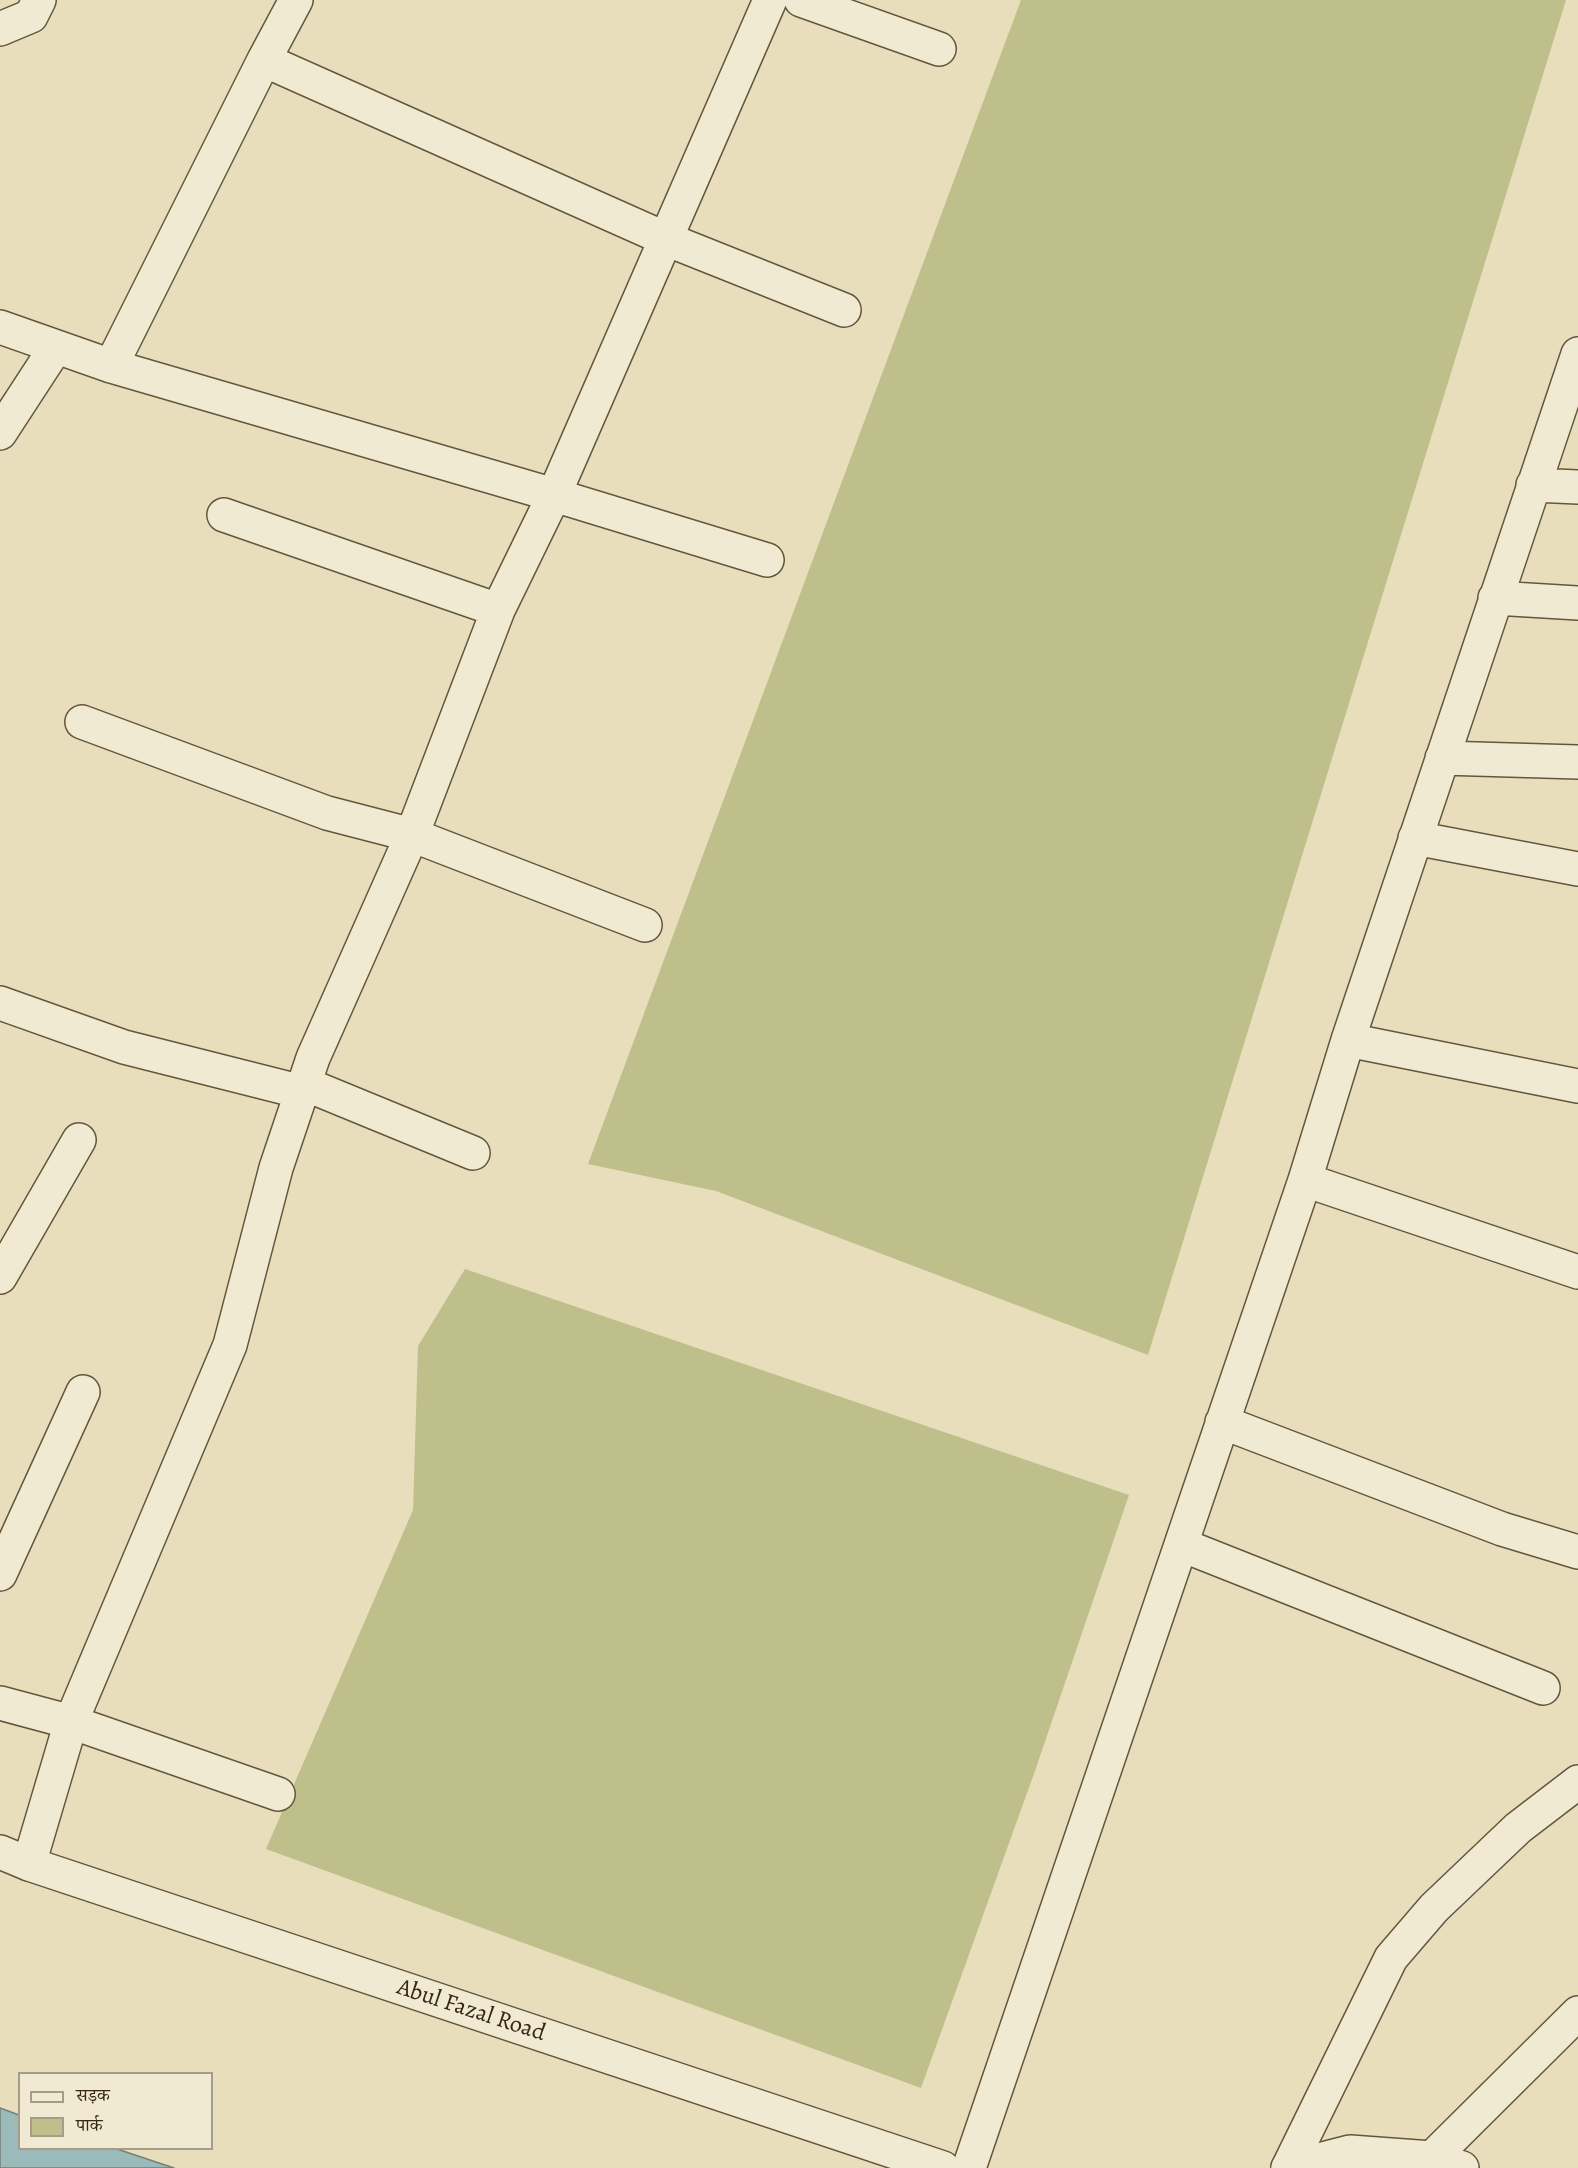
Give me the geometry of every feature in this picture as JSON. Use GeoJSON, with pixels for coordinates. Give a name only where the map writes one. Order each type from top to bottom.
{"type":"FeatureCollection","features":[{"type":"Feature","properties":{"kind":"street"},"geometry":{"type":"LineString","coordinates":[[111,366],[296,0]]}},
{"type":"Feature","properties":{"kind":"street"},"geometry":{"type":"LineString","coordinates":[[14,1858],[230,1345],[276,1168],[313,1058],[412,835],[498,610],[554,495],[770,0]]}},
{"type":"Feature","properties":{"kind":"street"},"geometry":{"type":"LineString","coordinates":[[801,0],[939,49]]}},
{"type":"Feature","properties":{"kind":"street"},"geometry":{"type":"LineString","coordinates":[[0,29],[26,5]]}},
{"type":"Feature","properties":{"kind":"street"},"geometry":{"type":"LineString","coordinates":[[264,60],[666,239],[844,310]]}},
{"type":"Feature","properties":{"kind":"street"},"geometry":{"type":"LineString","coordinates":[[0,327],[111,366],[554,495],[767,560]]}},
{"type":"Feature","properties":{"kind":"street"},"geometry":{"type":"LineString","coordinates":[[0,433],[56,347]]}},
{"type":"Feature","properties":{"kind":"street"},"geometry":{"type":"LineString","coordinates":[[969,2168],[1305,1180],[1348,1040],[1578,354]]}},
{"type":"Feature","properties":{"kind":"street"},"geometry":{"type":"LineString","coordinates":[[1533,485],[1578,487]]}},
{"type":"Feature","properties":{"kind":"street"},"geometry":{"type":"LineString","coordinates":[[224,515],[498,610]]}},
{"type":"Feature","properties":{"kind":"street"},"geometry":{"type":"LineString","coordinates":[[1495,597],[1578,603]]}},
{"type":"Feature","properties":{"kind":"street"},"geometry":{"type":"LineString","coordinates":[[82,722],[327,813],[412,835],[645,925]]}},
{"type":"Feature","properties":{"kind":"street"},"geometry":{"type":"LineString","coordinates":[[1442,758],[1578,762]]}},
{"type":"Feature","properties":{"kind":"street"},"geometry":{"type":"LineString","coordinates":[[1415,838],[1578,869]]}},
{"type":"Feature","properties":{"kind":"street"},"geometry":{"type":"LineString","coordinates":[[0,1003],[124,1047],[303,1088],[473,1153]]}},
{"type":"Feature","properties":{"kind":"street"},"geometry":{"type":"LineString","coordinates":[[1348,1040],[1578,1086]]}},
{"type":"Feature","properties":{"kind":"street"},"geometry":{"type":"LineString","coordinates":[[0,1277],[79,1140]]}},
{"type":"Feature","properties":{"kind":"street"},"geometry":{"type":"LineString","coordinates":[[1305,1180],[1578,1272]]}},
{"type":"Feature","properties":{"kind":"street"},"geometry":{"type":"LineString","coordinates":[[0,1574],[83,1392]]}},
{"type":"Feature","properties":{"kind":"street"},"geometry":{"type":"LineString","coordinates":[[1222,1422],[1503,1529],[1578,1552]]}},
{"type":"Feature","properties":{"kind":"street"},"geometry":{"type":"LineString","coordinates":[[1182,1545],[1543,1688]]}},
{"type":"Feature","properties":{"kind":"street"},"geometry":{"type":"LineString","coordinates":[[0,1703],[71,1722],[278,1794]]}},
{"type":"Feature","properties":{"kind":"street"},"geometry":{"type":"LineString","coordinates":[[1288,2168],[1391,1958],[1434,1908],[1518,1828],[1578,1782]]}},
{"type":"Feature","properties":{"kind":"street","name":"Abul Fazal Road"},"geometry":{"type":"LineString","coordinates":[[14,1858],[943,2168]]}},
{"type":"Feature","properties":{"kind":"street"},"geometry":{"type":"LineString","coordinates":[[1288,2168],[1350,2152],[1447,2163],[1578,2013]]}},
{"type":"Feature","properties":{"kind":"green space"},"geometry":{"type":"Polygon","coordinates":[[[1021,0],[1566,0],[1148,1355],[716,1191],[588,1164],[1021,0]]]}},
{"type":"Feature","properties":{"kind":"green space"},"geometry":{"type":"Polygon","coordinates":[[[465,1269],[1129,1495],[1036,1768],[921,2088],[266,1849],[413,1510],[418,1346],[465,1269]]]}},
{"type":"Feature","properties":{"kind":"water"},"geometry":{"type":"Polygon","coordinates":[[[0,2108],[18,2115],[18,2150],[120,2150],[174,2168],[0,2168],[0,2108]]]}}]}
